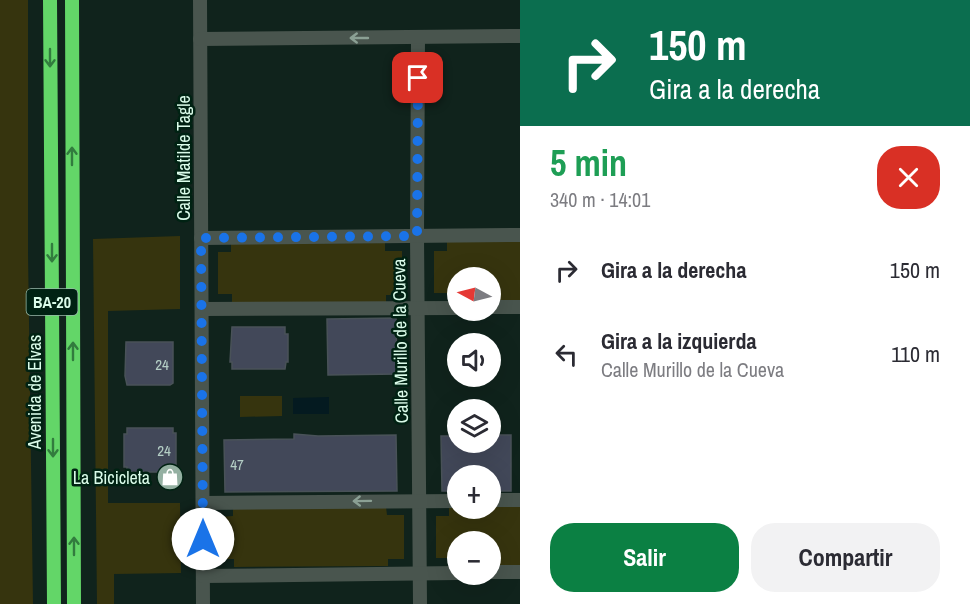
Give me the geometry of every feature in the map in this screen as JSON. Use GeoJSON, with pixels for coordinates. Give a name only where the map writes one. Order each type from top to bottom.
{"type":"FeatureCollection","features":[{"type":"Feature","properties":{"kind":"highway","name":"Avenida de Elvas"},"geometry":{"type":"LineString","coordinates":[[50,0],[54,604]]}},
{"type":"Feature","properties":{"kind":"highway","name":"BA-20"},"geometry":{"type":"LineString","coordinates":[[72,0],[74,604]]}},
{"type":"Feature","properties":{"kind":"street","name":"Calle Matilde Tagle"},"geometry":{"type":"LineString","coordinates":[[200,0],[203,604]]}},
{"type":"Feature","properties":{"kind":"street"},"geometry":{"type":"LineString","coordinates":[[200,39],[520,36]]}},
{"type":"Feature","properties":{"kind":"street","name":"Calle Murillo de la Cueva"},"geometry":{"type":"LineString","coordinates":[[418,38],[417,308],[420,604]]}},
{"type":"Feature","properties":{"kind":"street"},"geometry":{"type":"LineString","coordinates":[[201,238],[520,235]]}},
{"type":"Feature","properties":{"kind":"street"},"geometry":{"type":"LineString","coordinates":[[501,307],[520,307]]}},
{"type":"Feature","properties":{"kind":"street"},"geometry":{"type":"LineString","coordinates":[[202,309],[447,308]]}},
{"type":"Feature","properties":{"kind":"street"},"geometry":{"type":"LineString","coordinates":[[501,500],[520,500]]}},
{"type":"Feature","properties":{"kind":"street"},"geometry":{"type":"LineString","coordinates":[[203,503],[447,501]]}},
{"type":"Feature","properties":{"kind":"street"},"geometry":{"type":"LineString","coordinates":[[501,573],[520,572]]}},
{"type":"Feature","properties":{"kind":"street"},"geometry":{"type":"LineString","coordinates":[[203,576],[447,573]]}},
{"type":"Feature","properties":{"kind":"shaded area"},"geometry":{"type":"Polygon","coordinates":[[[0,0],[28,0],[28,252],[33,604],[0,604],[0,0]]]}},
{"type":"Feature","properties":{"kind":"shaded area"},"geometry":{"type":"Polygon","coordinates":[[[180,236],[180,309],[108,311],[108,503],[180,503],[181,573],[114,574],[114,604],[97,604],[93,239],[180,236]]]}},
{"type":"Feature","properties":{"kind":"shaded area"},"geometry":{"type":"Polygon","coordinates":[[[447,242],[520,242],[520,301],[501,301],[501,267],[447,267],[447,293],[434,293],[434,251],[447,251],[447,242]]]}},
{"type":"Feature","properties":{"kind":"shaded area"},"geometry":{"type":"Polygon","coordinates":[[[385,243],[385,251],[402,251],[402,295],[386,295],[386,302],[232,302],[232,294],[218,294],[218,252],[231,252],[231,244],[385,243]]]}},
{"type":"Feature","properties":{"kind":"shaded area"},"geometry":{"type":"Polygon","coordinates":[[[240,396],[282,396],[282,416],[240,417],[240,396]]]}},
{"type":"Feature","properties":{"kind":"shaded area"},"geometry":{"type":"Polygon","coordinates":[[[386,507],[387,515],[404,515],[404,559],[388,559],[388,566],[234,567],[234,559],[220,559],[220,517],[233,516],[233,508],[386,507]]]}},
{"type":"Feature","properties":{"kind":"shaded area"},"geometry":{"type":"Polygon","coordinates":[[[501,507],[520,507],[520,566],[501,566],[501,531],[447,531],[447,558],[436,558],[436,516],[447,516],[447,519],[501,519],[501,507]]]}},
{"type":"Feature","properties":{"kind":"water"},"geometry":{"type":"Polygon","coordinates":[[[329,397],[329,414],[293,414],[293,398],[329,397]]]}},
{"type":"Feature","properties":{"kind":"building"},"geometry":{"type":"Polygon","coordinates":[[[396,318],[397,374],[328,375],[327,319],[396,318]]]}},
{"type":"Feature","properties":{"kind":"building"},"geometry":{"type":"Polygon","coordinates":[[[232,327],[285,327],[285,334],[288,334],[288,362],[286,362],[285,369],[232,369],[232,362],[230,362],[232,327]]]}},
{"type":"Feature","properties":{"kind":"building"},"geometry":{"type":"Polygon","coordinates":[[[126,342],[173,342],[173,383],[170,385],[127,385],[126,342]]]}},
{"type":"Feature","properties":{"kind":"building"},"geometry":{"type":"Polygon","coordinates":[[[127,428],[173,428],[173,433],[176,433],[176,467],[173,467],[173,472],[127,472],[127,467],[124,467],[124,434],[127,434],[127,428]]]}},
{"type":"Feature","properties":{"kind":"building"},"geometry":{"type":"Polygon","coordinates":[[[294,434],[396,435],[397,491],[225,492],[224,440],[294,439],[294,434]]]}},
{"type":"Feature","properties":{"kind":"building"},"geometry":{"type":"Polygon","coordinates":[[[501,435],[511,435],[511,491],[501,491],[501,465],[447,465],[447,491],[442,491],[441,436],[447,436],[447,453],[501,453],[501,435]]]}},
{"type":"Feature","properties":{"kind":"traffic: fast"},"geometry":{"type":"LineString","coordinates":[[50,0],[54,604]]}},
{"type":"Feature","properties":{"kind":"traffic: fast"},"geometry":{"type":"LineString","coordinates":[[72,0],[74,604]]}},
{"type":"Feature","properties":{"kind":"place","name":"La Bicicleta"},"geometry":{"type":"Point","coordinates":[170,477]}},
{"type":"Feature","properties":{"kind":"route"},"geometry":{"type":"LineString","coordinates":[[203,539],[201,238],[417,236],[418,78]]}}]}
